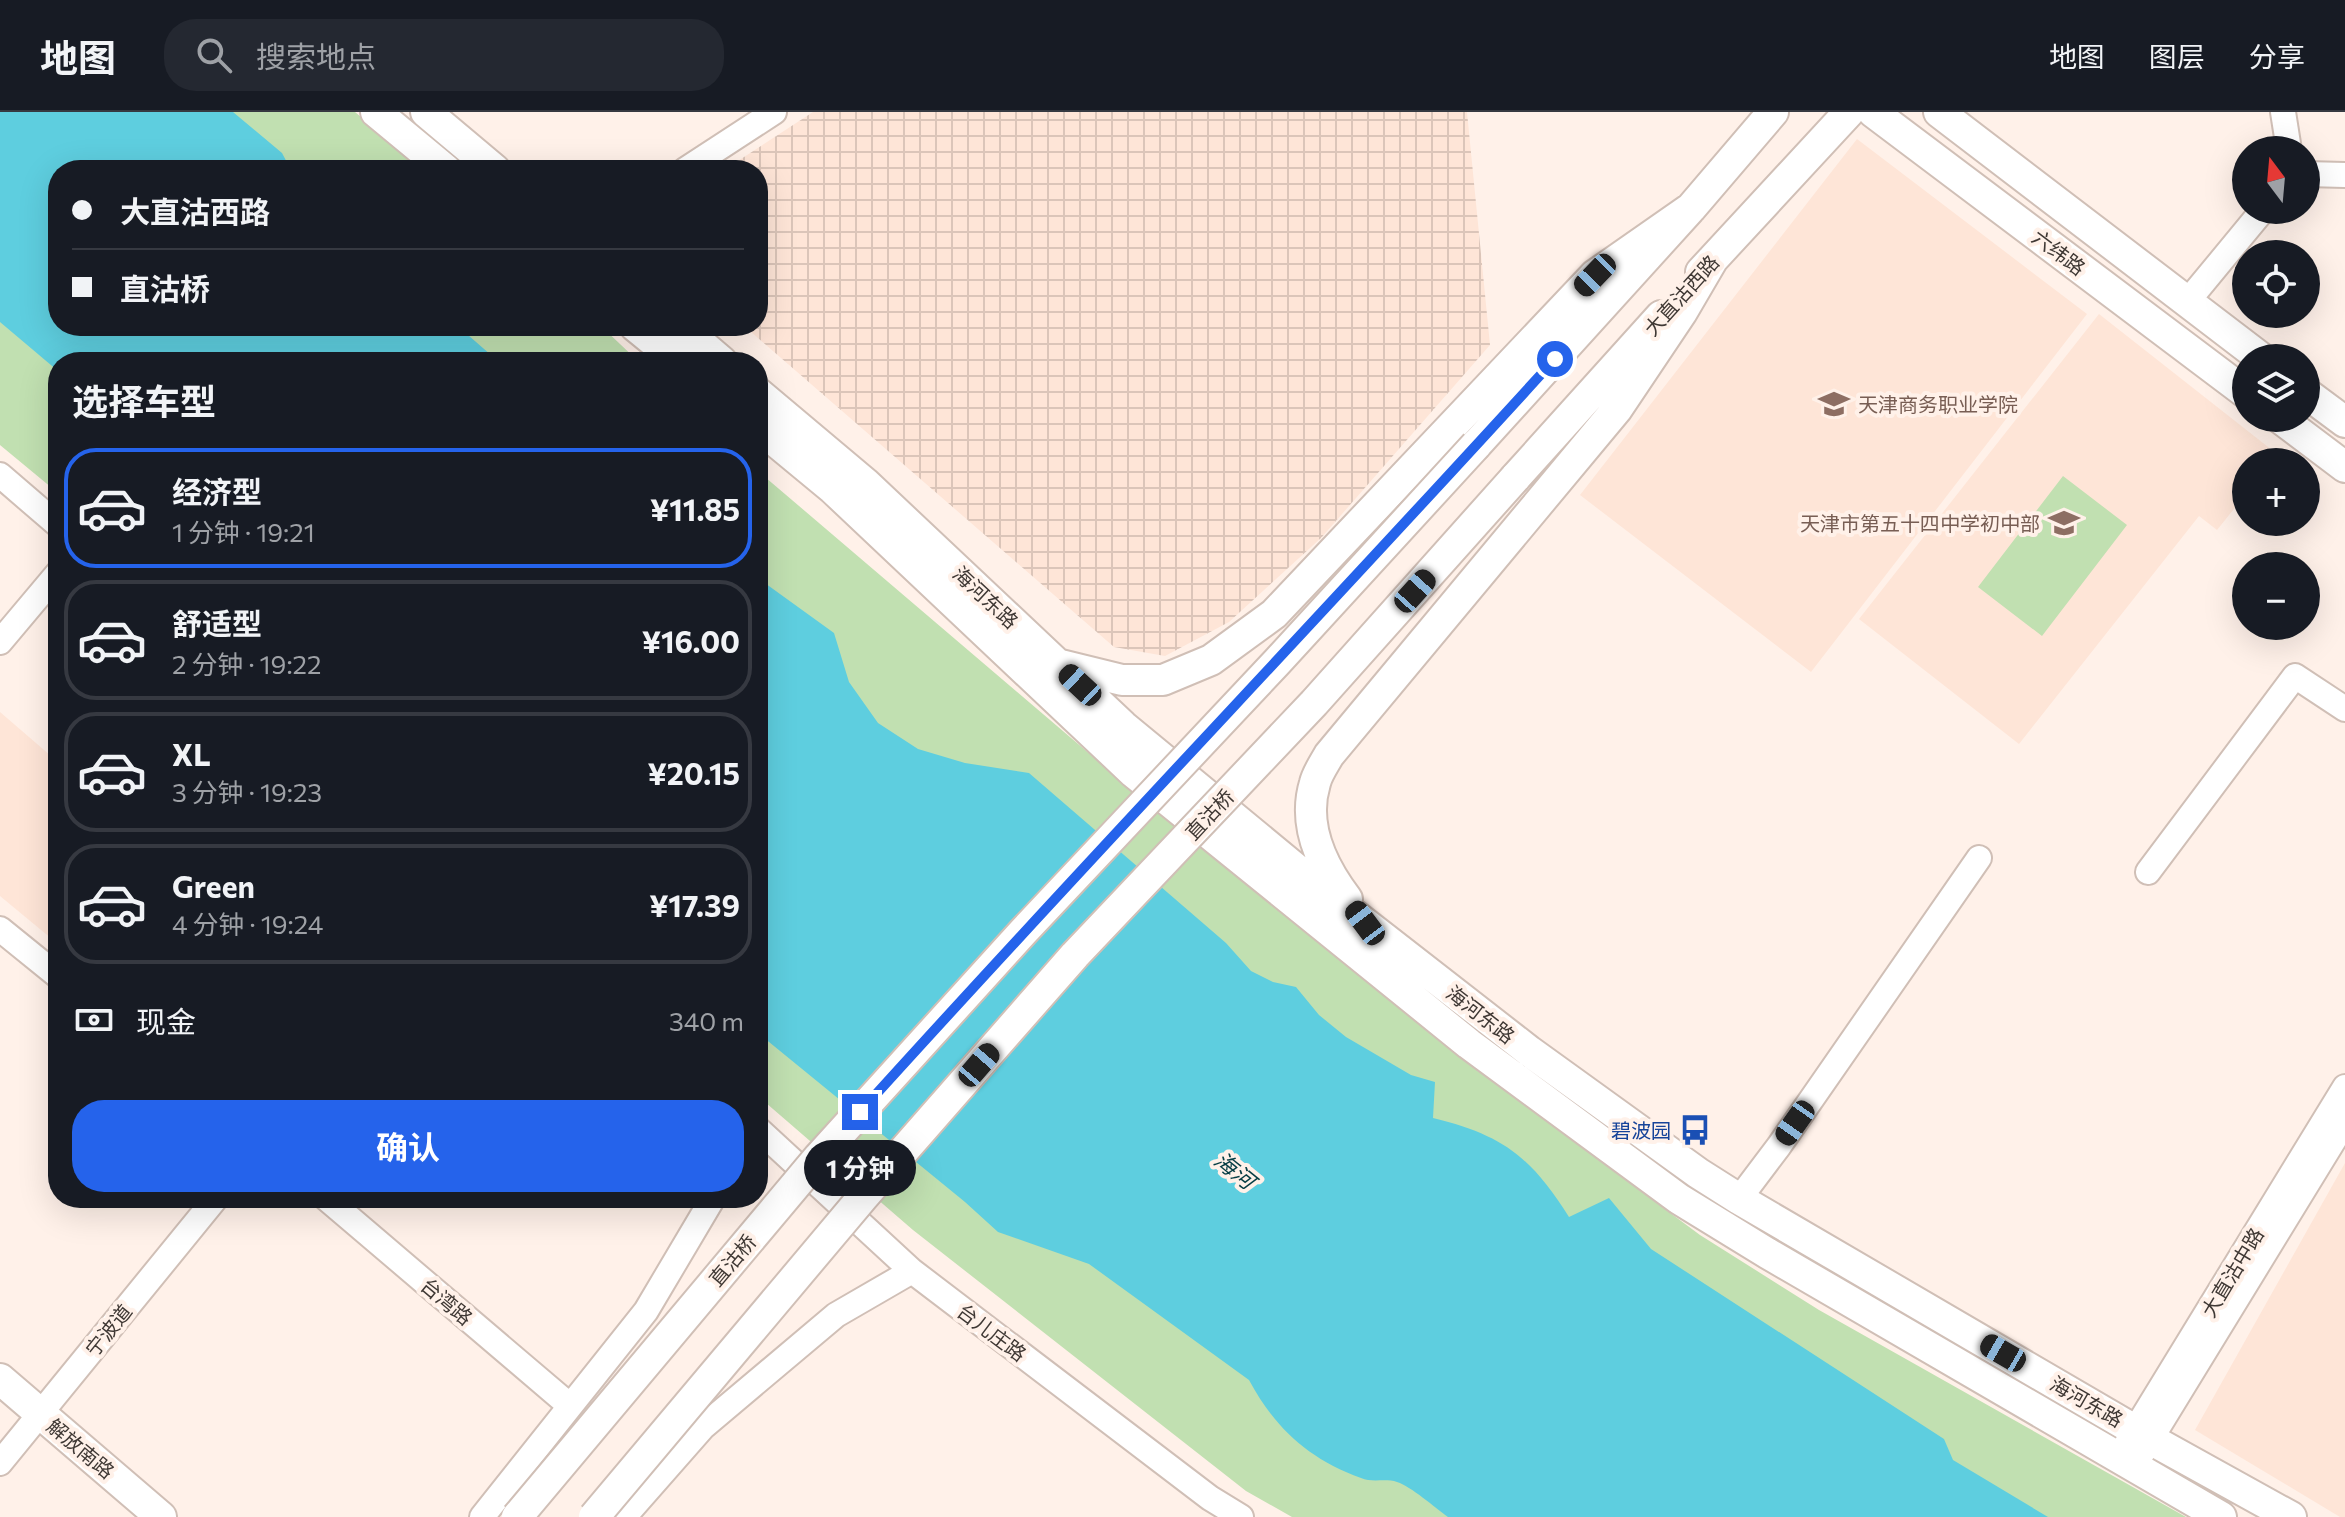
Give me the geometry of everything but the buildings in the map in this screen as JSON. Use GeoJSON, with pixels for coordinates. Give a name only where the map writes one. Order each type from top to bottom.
{"type":"FeatureCollection","features":[{"type":"Feature","properties":{"kind":"main road"},"geometry":{"type":"LineString","coordinates":[[376,112],[434,160]]}},
{"type":"Feature","properties":{"kind":"main road"},"geometry":{"type":"LineString","coordinates":[[426,112],[483,160]]}},
{"type":"Feature","properties":{"kind":"main road"},"geometry":{"type":"LineString","coordinates":[[1059,665],[1122,680],[1163,680],[1211,660],[1262,624],[1315,572],[1595,275],[1691,208],[1773,112]]}},
{"type":"Feature","properties":{"kind":"main road","name":"大直沽西路"},"geometry":{"type":"LineString","coordinates":[[1515,478],[1849,112]]}},
{"type":"Feature","properties":{"kind":"main road","name":"六纬路"},"geometry":{"type":"LineString","coordinates":[[1873,112],[2232,382]]}},
{"type":"Feature","properties":{"kind":"main road","name":"六纬路"},"geometry":{"type":"LineString","coordinates":[[1939,112],[2242,344]]}},
{"type":"Feature","properties":{"kind":"main road","name":"直沽桥"},"geometry":{"type":"LineString","coordinates":[[517,1517],[819,1157],[1023,932],[1256,685],[1691,208]]}},
{"type":"Feature","properties":{"kind":"main road"},"geometry":{"type":"LineString","coordinates":[[1365,923],[1330,877],[1313,832],[1311,806],[1315,782],[1329,755],[1617,409],[1682,312],[1713,259]]}},
{"type":"Feature","properties":{"kind":"main road"},"geometry":{"type":"LineString","coordinates":[[647,336],[667,352]]}},
{"type":"Feature","properties":{"kind":"main road"},"geometry":{"type":"LineString","coordinates":[[692,336],[710,352]]}},
{"type":"Feature","properties":{"kind":"main road","name":"海河东路"},"geometry":{"type":"LineString","coordinates":[[768,401],[865,483],[1123,726],[1365,923],[1529,1051],[1739,1199],[2291,1517]]}},
{"type":"Feature","properties":{"kind":"main road"},"geometry":{"type":"LineString","coordinates":[[2320,403],[2345,422]]}},
{"type":"Feature","properties":{"kind":"main road"},"geometry":{"type":"LineString","coordinates":[[2299,432],[2345,467]]}},
{"type":"Feature","properties":{"kind":"main road","name":"海河东路"},"geometry":{"type":"LineString","coordinates":[[768,435],[833,489],[1133,772],[1469,1044],[1679,1199],[2221,1517]]}},
{"type":"Feature","properties":{"kind":"main road","name":"直沽桥"},"geometry":{"type":"LineString","coordinates":[[594,1517],[863,1197],[1075,955],[1314,703],[1515,478]]}},
{"type":"Feature","properties":{"kind":"main road","name":"解放南路"},"geometry":{"type":"LineString","coordinates":[[0,1379],[161,1517]]}},
{"type":"Feature","properties":{"kind":"street"},"geometry":{"type":"LineString","coordinates":[[700,160],[774,112]]}},
{"type":"Feature","properties":{"kind":"street"},"geometry":{"type":"LineString","coordinates":[[2283,112],[2287,136]]}},
{"type":"Feature","properties":{"kind":"street"},"geometry":{"type":"LineString","coordinates":[[2320,174],[2345,175]]}},
{"type":"Feature","properties":{"kind":"street"},"geometry":{"type":"LineString","coordinates":[[2187,302],[2251,224]]}},
{"type":"Feature","properties":{"kind":"street"},"geometry":{"type":"LineString","coordinates":[[0,475],[48,516]]}},
{"type":"Feature","properties":{"kind":"street"},"geometry":{"type":"LineString","coordinates":[[0,642],[48,585]]}},
{"type":"Feature","properties":{"kind":"street"},"geometry":{"type":"LineString","coordinates":[[2148,872],[2295,676],[2345,709]]}},
{"type":"Feature","properties":{"kind":"street"},"geometry":{"type":"LineString","coordinates":[[1739,1199],[1979,858]]}},
{"type":"Feature","properties":{"kind":"street"},"geometry":{"type":"LineString","coordinates":[[0,929],[48,968]]}},
{"type":"Feature","properties":{"kind":"street","name":"大直沽中路"},"geometry":{"type":"LineString","coordinates":[[2126,1463],[2345,1087]]}},
{"type":"Feature","properties":{"kind":"street","name":"大直沽中路"},"geometry":{"type":"LineString","coordinates":[[2143,1434],[2345,1122]]}},
{"type":"Feature","properties":{"kind":"street","name":"台儿庄路"},"geometry":{"type":"LineString","coordinates":[[768,1138],[912,1271],[1198,1489],[1241,1517]]}},
{"type":"Feature","properties":{"kind":"street","name":"宁波道"},"geometry":{"type":"LineString","coordinates":[[0,1463],[208,1208]]}},
{"type":"Feature","properties":{"kind":"street","name":"台湾路"},"geometry":{"type":"LineString","coordinates":[[338,1208],[569,1405]]}},
{"type":"Feature","properties":{"kind":"street"},"geometry":{"type":"LineString","coordinates":[[482,1517],[646,1311],[707,1208]]}},
{"type":"Feature","properties":{"kind":"street"},"geometry":{"type":"LineString","coordinates":[[624,1517],[703,1427],[836,1315],[912,1271]]}},
{"type":"Feature","properties":{"kind":"shaded area"},"geometry":{"type":"Polygon","coordinates":[[[813,112],[1467,112],[1490,345],[1321,538],[1229,622],[1165,656],[1114,647],[756,336],[768,336],[768,160],[739,160],[813,112]]]}},
{"type":"Feature","properties":{"kind":"shaded area","name":"天津商务职业学院"},"geometry":{"type":"Polygon","coordinates":[[[1857,139],[2087,314],[1811,672],[1580,495],[1857,139]]]}},
{"type":"Feature","properties":{"kind":"shaded area","name":"天津市第五十四中学初中部"},"geometry":{"type":"Polygon","coordinates":[[[2099,314],[2232,419],[2232,432],[2249,432],[2269,448],[2232,448],[2232,511],[2217,530],[2199,516],[2019,744],[1859,619],[2099,314]]]}},
{"type":"Feature","properties":{"kind":"shaded area"},"geometry":{"type":"Polygon","coordinates":[[[0,712],[48,753],[48,936],[0,896],[0,712]]]}},
{"type":"Feature","properties":{"kind":"shaded area"},"geometry":{"type":"Polygon","coordinates":[[[2345,1163],[2345,1517],[2340,1517],[2195,1430],[2345,1163]]]}},
{"type":"Feature","properties":{"kind":"green space"},"geometry":{"type":"Polygon","coordinates":[[[0,112],[355,112],[412,160],[48,160],[48,336],[612,336],[628,352],[48,352],[48,485],[0,445],[0,112]]]}},
{"type":"Feature","properties":{"kind":"green space"},"geometry":{"type":"Polygon","coordinates":[[[2063,476],[2127,525],[2042,636],[1978,587],[2063,476]]]}},
{"type":"Feature","properties":{"kind":"green space"},"geometry":{"type":"Polygon","coordinates":[[[768,480],[1179,830],[1496,1084],[1700,1235],[1819,1310],[2186,1517],[1292,1517],[1246,1491],[913,1230],[768,1105],[768,480]]]}},
{"type":"Feature","properties":{"kind":"water"},"geometry":{"type":"Polygon","coordinates":[[[0,112],[233,112],[282,153],[286,160],[48,160],[48,336],[469,336],[488,352],[48,352],[48,363],[0,322],[0,112]]]}},
{"type":"Feature","properties":{"kind":"water","name":"海河"},"geometry":{"type":"Polygon","coordinates":[[[768,585],[834,633],[849,682],[878,723],[918,749],[965,763],[1029,773],[1226,943],[1251,971],[1273,982],[1296,987],[1319,1015],[1346,1037],[1411,1075],[1435,1082],[1433,1118],[1478,1132],[1513,1151],[1542,1179],[1569,1217],[1609,1198],[1651,1249],[1944,1439],[1953,1460],[2048,1517],[1448,1517],[1403,1485],[1361,1478],[1309,1451],[1270,1413],[1249,1380],[1089,1264],[998,1232],[768,1041],[768,585]]]}},
{"type":"Feature","properties":{"kind":"place","name":"天津商务职业学院"},"geometry":{"type":"Point","coordinates":[1834,404]}},
{"type":"Feature","properties":{"kind":"place","name":"天津市第五十四中学初中部"},"geometry":{"type":"Point","coordinates":[2064,523]}},
{"type":"Feature","properties":{"kind":"place","name":"碧波园"},"geometry":{"type":"Point","coordinates":[1695,1130]}},
{"type":"Feature","properties":{"kind":"route"},"geometry":{"type":"LineString","coordinates":[[860,1112],[1555,359]]}}]}
